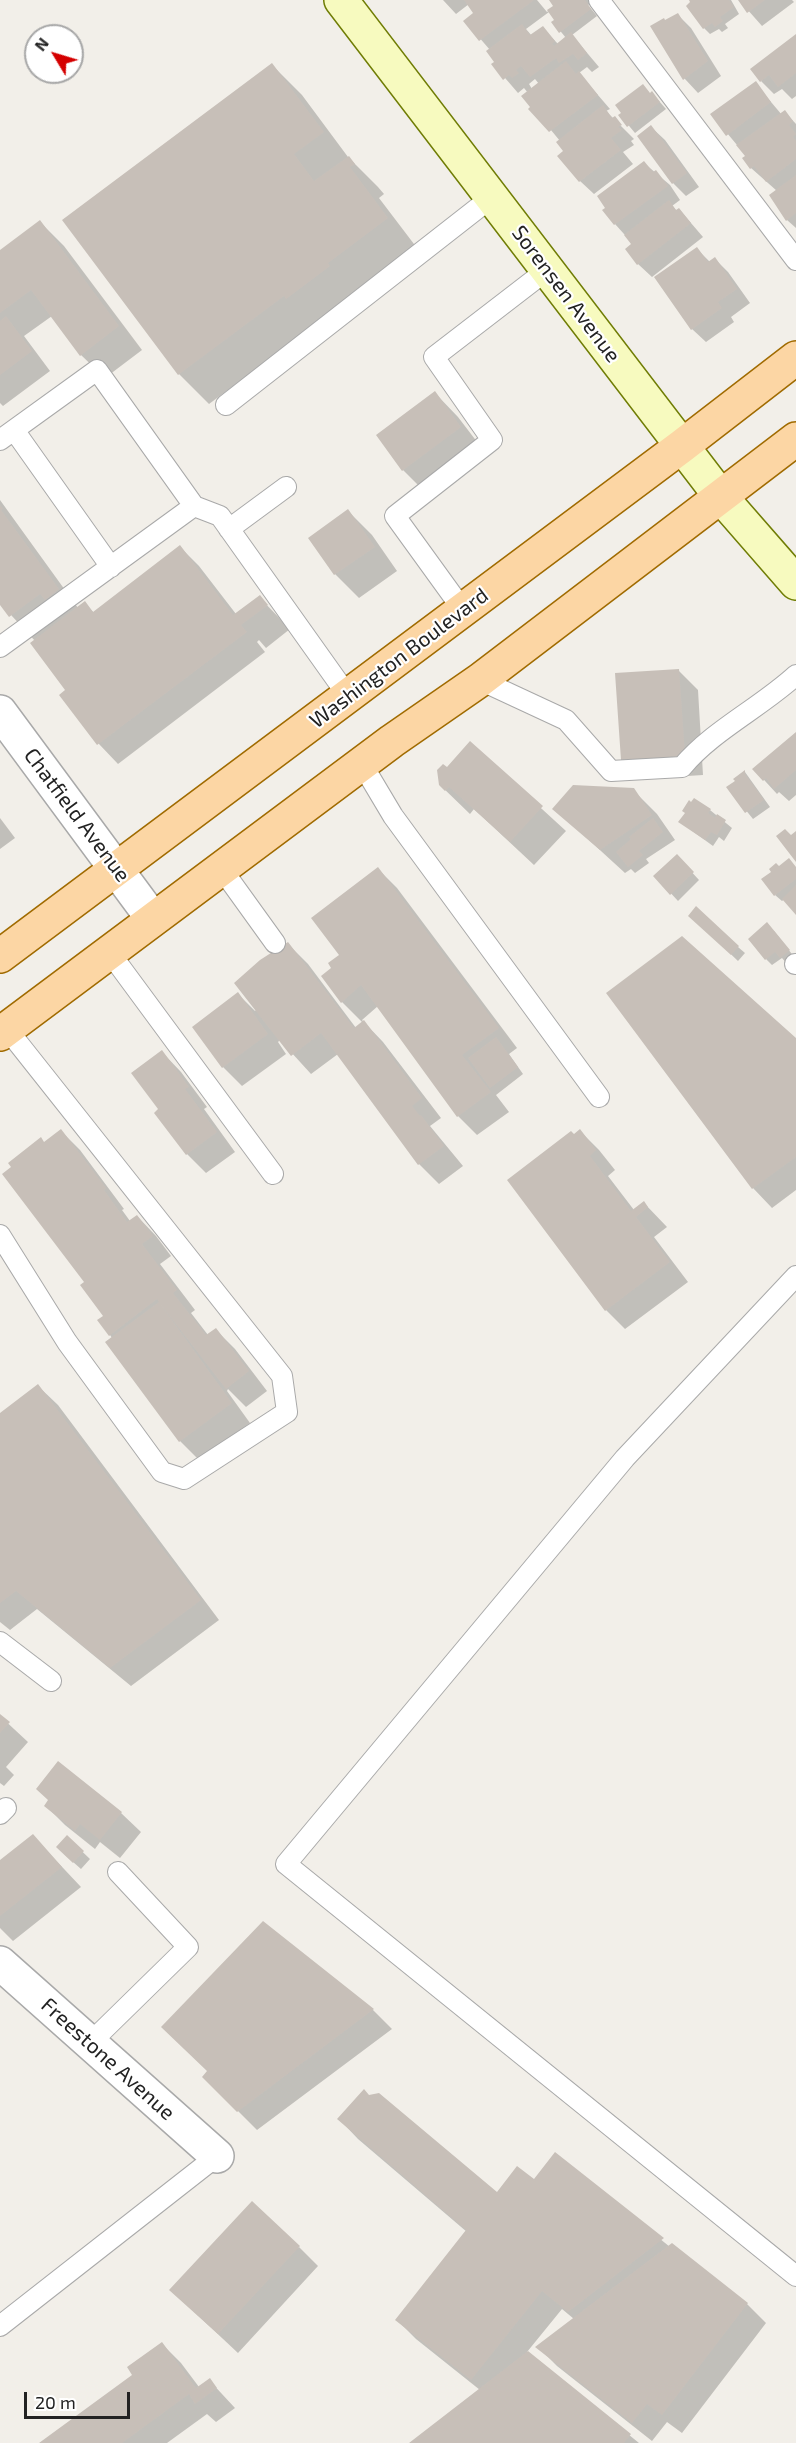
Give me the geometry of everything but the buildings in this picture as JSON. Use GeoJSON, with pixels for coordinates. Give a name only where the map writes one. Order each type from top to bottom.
{"type":"FeatureCollection","features":[{"type":"Feature","properties":{"kind":"main road","name":"Washington Boulevard"},"geometry":{"type":"LineString","coordinates":[[0,956],[682,447],[796,358]]}},
{"type":"Feature","properties":{"kind":"main road"},"geometry":{"type":"LineString","coordinates":[[3,1032],[221,868],[480,680],[796,439]]}},
{"type":"Feature","properties":{"kind":"street","name":"Sorensen Avenue"},"geometry":{"type":"LineString","coordinates":[[341,0],[721,497],[796,583]]}},
{"type":"Feature","properties":{"kind":"street","name":"Chatfield Avenue"},"geometry":{"type":"LineString","coordinates":[[0,712],[153,919]]}},
{"type":"Feature","properties":{"kind":"street","name":"Freestone Avenue"},"geometry":{"type":"LineString","coordinates":[[0,1963],[217,2156]]}},
{"type":"Feature","properties":{"kind":"lane"},"geometry":{"type":"LineString","coordinates":[[599,0],[796,260]]}},
{"type":"Feature","properties":{"kind":"lane"},"geometry":{"type":"LineString","coordinates":[[226,405],[492,197]]}},
{"type":"Feature","properties":{"kind":"lane"},"geometry":{"type":"LineString","coordinates":[[463,610],[395,516],[492,440],[434,357],[547,270]]}},
{"type":"Feature","properties":{"kind":"lane"},"geometry":{"type":"LineString","coordinates":[[111,567],[7,435],[97,369],[194,506],[220,516],[348,696]]}},
{"type":"Feature","properties":{"kind":"lane"},"geometry":{"type":"LineString","coordinates":[[229,530],[286,487]]}},
{"type":"Feature","properties":{"kind":"lane"},"geometry":{"type":"LineString","coordinates":[[0,647],[194,506]]}},
{"type":"Feature","properties":{"kind":"lane"},"geometry":{"type":"LineString","coordinates":[[480,680],[566,720],[611,771],[682,767],[695,752],[778,692],[796,675]]}},
{"type":"Feature","properties":{"kind":"lane"},"geometry":{"type":"LineString","coordinates":[[362,764],[393,816],[599,1097]]}},
{"type":"Feature","properties":{"kind":"lane"},"geometry":{"type":"LineString","coordinates":[[221,868],[276,943]]}},
{"type":"Feature","properties":{"kind":"lane"},"geometry":{"type":"LineString","coordinates":[[110,953],[273,1174]]}},
{"type":"Feature","properties":{"kind":"lane"},"geometry":{"type":"LineString","coordinates":[[0,1236],[68,1342],[162,1472],[184,1479],[287,1412],[282,1376],[3,1032]]}},
{"type":"Feature","properties":{"kind":"lane"},"geometry":{"type":"LineString","coordinates":[[796,1276],[625,1458],[286,1864],[796,2276]]}},
{"type":"Feature","properties":{"kind":"lane"},"geometry":{"type":"LineString","coordinates":[[0,1642],[51,1681]]}},
{"type":"Feature","properties":{"kind":"lane"},"geometry":{"type":"LineString","coordinates":[[90,2043],[188,1947],[118,1872]]}},
{"type":"Feature","properties":{"kind":"lane"},"geometry":{"type":"LineString","coordinates":[[0,2326],[217,2156]]}}]}
